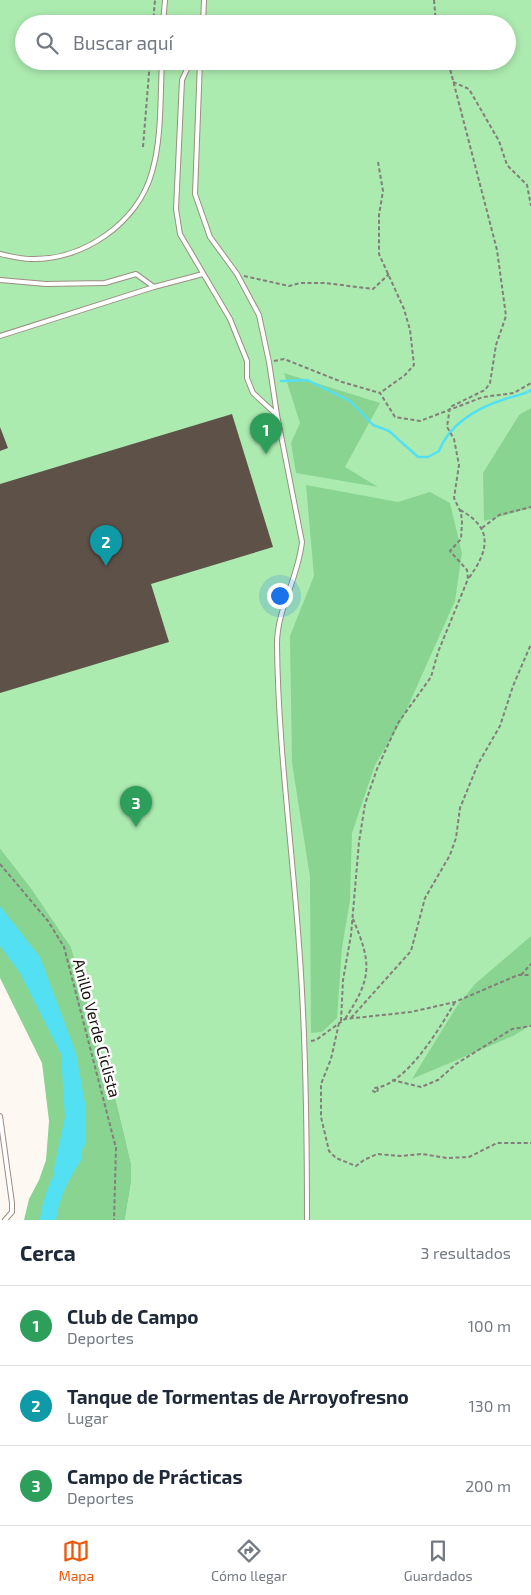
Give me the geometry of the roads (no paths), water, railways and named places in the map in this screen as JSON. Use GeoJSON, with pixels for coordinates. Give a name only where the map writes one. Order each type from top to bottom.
{"type":"FeatureCollection","features":[{"type":"Feature","properties":{"kind":"lane"},"geometry":{"type":"LineString","coordinates":[[164,15],[165,0]]}},
{"type":"Feature","properties":{"kind":"lane"},"geometry":{"type":"LineString","coordinates":[[203,15],[204,0]]}},
{"type":"Feature","properties":{"kind":"lane"},"geometry":{"type":"LineString","coordinates":[[0,254],[30,260],[68,255],[97,242],[122,223],[142,197],[152,174],[157,149],[161,70]]}},
{"type":"Feature","properties":{"kind":"lane"},"geometry":{"type":"LineString","coordinates":[[187,70],[182,80],[176,209],[180,234],[226,312],[247,361],[248,378],[253,393],[276,415]]}},
{"type":"Feature","properties":{"kind":"lane"},"geometry":{"type":"LineString","coordinates":[[199,70],[195,194],[210,237],[237,274],[258,316],[269,362],[276,415],[302,542],[300,563],[279,625],[277,643],[308,1106],[307,1220]]}},
{"type":"Feature","properties":{"kind":"lane"},"geometry":{"type":"LineString","coordinates":[[0,280],[46,284],[105,283],[136,274],[154,287]]}},
{"type":"Feature","properties":{"kind":"lane"},"geometry":{"type":"LineString","coordinates":[[0,336],[154,287],[203,274]]}},
{"type":"Feature","properties":{"kind":"lane"},"geometry":{"type":"LineString","coordinates":[[0,1116],[12,1203],[12,1212],[5,1220]]}},
{"type":"Feature","properties":{"kind":"water"},"geometry":{"type":"Polygon","coordinates":[[[0,906],[40,957],[76,1053],[86,1109],[86,1142],[71,1173],[53,1173],[65,1117],[61,1054],[20,973],[0,946],[0,906]]]}},
{"type":"Feature","properties":{"kind":"waterway"},"geometry":{"type":"LineString","coordinates":[[281,381],[307,380],[350,401],[373,425],[389,431],[418,457],[428,457],[439,451],[450,432],[475,412],[531,390]]}},
{"type":"Feature","properties":{"kind":"waterway"},"geometry":{"type":"LineString","coordinates":[[48,1220],[51,1202],[57,1186],[74,1156]]}},
{"type":"Feature","properties":{"kind":"place","name":"Club de Campo"},"geometry":{"type":"Point","coordinates":[266,454]}},
{"type":"Feature","properties":{"kind":"place","name":"Tanque de Tormentas de Arroyofresno"},"geometry":{"type":"Point","coordinates":[106,566]}},
{"type":"Feature","properties":{"kind":"place","name":"Campo de Prácticas"},"geometry":{"type":"Point","coordinates":[136,827]}}]}
